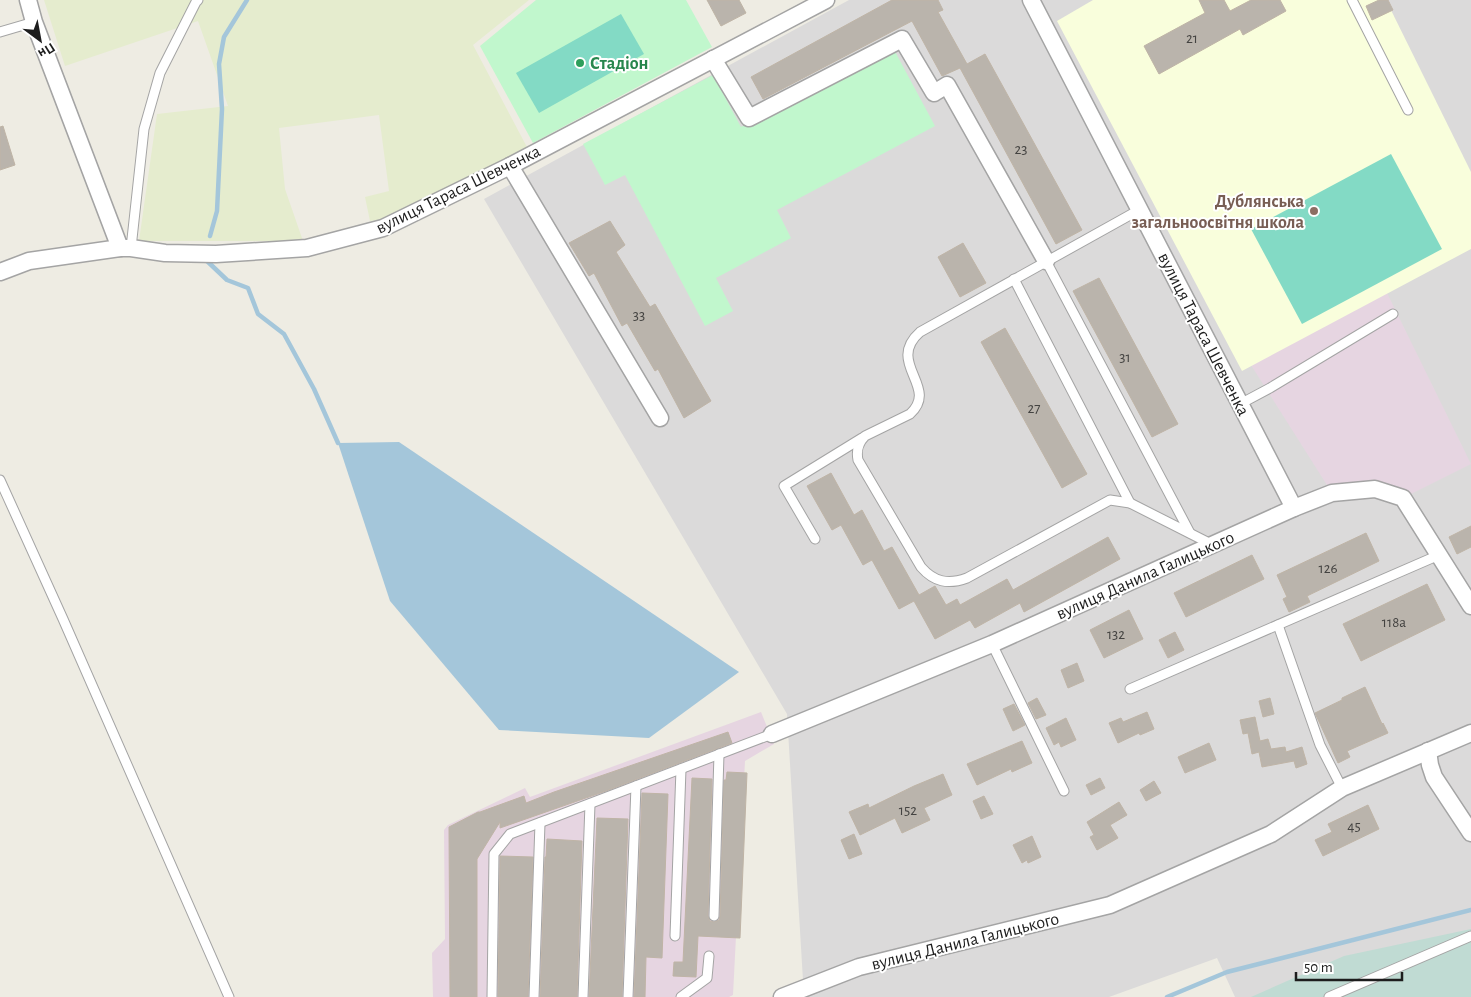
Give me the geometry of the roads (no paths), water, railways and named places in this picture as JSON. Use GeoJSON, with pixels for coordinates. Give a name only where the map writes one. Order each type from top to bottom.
{"type":"FeatureCollection","features":[{"type":"Feature","properties":{"kind":"street"},"geometry":{"type":"LineString","coordinates":[[28,0],[34,22],[126,248]]}},
{"type":"Feature","properties":{"kind":"street","name":"вулиця Тараса Шевченка"},"geometry":{"type":"LineString","coordinates":[[0,272],[29,261],[126,248],[165,254],[216,254],[307,248],[383,228],[510,166],[713,59],[809,4],[826,0]]}},
{"type":"Feature","properties":{"kind":"street","name":"вулиця Тараса Шевченка"},"geometry":{"type":"LineString","coordinates":[[1031,0],[1294,508]]}},
{"type":"Feature","properties":{"kind":"street"},"geometry":{"type":"LineString","coordinates":[[713,59],[750,118],[902,39],[934,93],[947,84],[1046,261]]}},
{"type":"Feature","properties":{"kind":"street"},"geometry":{"type":"LineString","coordinates":[[510,166],[660,418]]}},
{"type":"Feature","properties":{"kind":"street","name":"вулиця Данила Галицького"},"geometry":{"type":"LineString","coordinates":[[772,734],[992,644],[1294,508],[1332,494],[1375,489],[1403,498],[1471,606]]}},
{"type":"Feature","properties":{"kind":"street","name":"вулиця Данила Галицького"},"geometry":{"type":"LineString","coordinates":[[782,997],[859,967],[1110,905],[1270,834],[1342,788],[1471,733]]}},
{"type":"Feature","properties":{"kind":"street"},"geometry":{"type":"LineString","coordinates":[[1428,751],[1434,777],[1471,833]]}},
{"type":"Feature","properties":{"kind":"lane"},"geometry":{"type":"LineString","coordinates":[[126,248],[144,129],[160,73],[198,0]]}},
{"type":"Feature","properties":{"kind":"lane"},"geometry":{"type":"LineString","coordinates":[[1352,0],[1408,110]]}},
{"type":"Feature","properties":{"kind":"lane"},"geometry":{"type":"LineString","coordinates":[[0,32],[34,22]]}},
{"type":"Feature","properties":{"kind":"lane"},"geometry":{"type":"LineString","coordinates":[[815,539],[784,486],[865,436],[910,414],[915,409],[920,396],[908,363],[907,354],[909,345],[914,338],[920,332],[1139,210]]}},
{"type":"Feature","properties":{"kind":"lane"},"geometry":{"type":"LineString","coordinates":[[1046,261],[1190,534]]}},
{"type":"Feature","properties":{"kind":"lane"},"geometry":{"type":"LineString","coordinates":[[1014,279],[1130,503]]}},
{"type":"Feature","properties":{"kind":"lane"},"geometry":{"type":"LineString","coordinates":[[1240,404],[1393,314]]}},
{"type":"Feature","properties":{"kind":"lane"},"geometry":{"type":"LineString","coordinates":[[865,436],[860,441],[858,447],[858,460],[921,567],[928,575],[937,580],[957,582],[967,578],[1110,500],[1130,503],[1213,545]]}},
{"type":"Feature","properties":{"kind":"lane"},"geometry":{"type":"LineString","coordinates":[[0,480],[230,997]]}},
{"type":"Feature","properties":{"kind":"lane"},"geometry":{"type":"LineString","coordinates":[[1130,689],[1439,555]]}},
{"type":"Feature","properties":{"kind":"lane"},"geometry":{"type":"LineString","coordinates":[[1278,625],[1320,745],[1342,788]]}},
{"type":"Feature","properties":{"kind":"lane"},"geometry":{"type":"LineString","coordinates":[[992,644],[1064,791]]}},
{"type":"Feature","properties":{"kind":"lane"},"geometry":{"type":"LineString","coordinates":[[492,997],[494,854],[510,834],[772,734]]}},
{"type":"Feature","properties":{"kind":"lane"},"geometry":{"type":"LineString","coordinates":[[714,916],[719,754]]}},
{"type":"Feature","properties":{"kind":"lane"},"geometry":{"type":"LineString","coordinates":[[675,936],[681,769]]}},
{"type":"Feature","properties":{"kind":"lane"},"geometry":{"type":"LineString","coordinates":[[628,997],[636,786]]}},
{"type":"Feature","properties":{"kind":"lane"},"geometry":{"type":"LineString","coordinates":[[583,997],[590,804]]}},
{"type":"Feature","properties":{"kind":"lane"},"geometry":{"type":"LineString","coordinates":[[534,997],[540,823]]}},
{"type":"Feature","properties":{"kind":"lane"},"geometry":{"type":"LineString","coordinates":[[1329,997],[1471,936]]}},
{"type":"Feature","properties":{"kind":"lane"},"geometry":{"type":"LineString","coordinates":[[681,997],[707,978],[709,956]]}},
{"type":"Feature","properties":{"kind":"waterway"},"geometry":{"type":"LineString","coordinates":[[210,236],[217,211],[222,109],[219,64],[224,37],[247,0]]}},
{"type":"Feature","properties":{"kind":"waterway"},"geometry":{"type":"LineString","coordinates":[[207,259],[227,280],[248,288],[258,314],[284,334],[314,389],[338,443]]}},
{"type":"Feature","properties":{"kind":"waterway"},"geometry":{"type":"LineString","coordinates":[[1167,997],[1227,972],[1471,910]]}},
{"type":"Feature","properties":{"kind":"place","name":"Стадіон"},"geometry":{"type":"Point","coordinates":[580,63]}},
{"type":"Feature","properties":{"kind":"place","name":"Дублянська загальноосвітня школа"},"geometry":{"type":"Point","coordinates":[1314,211]}}]}
